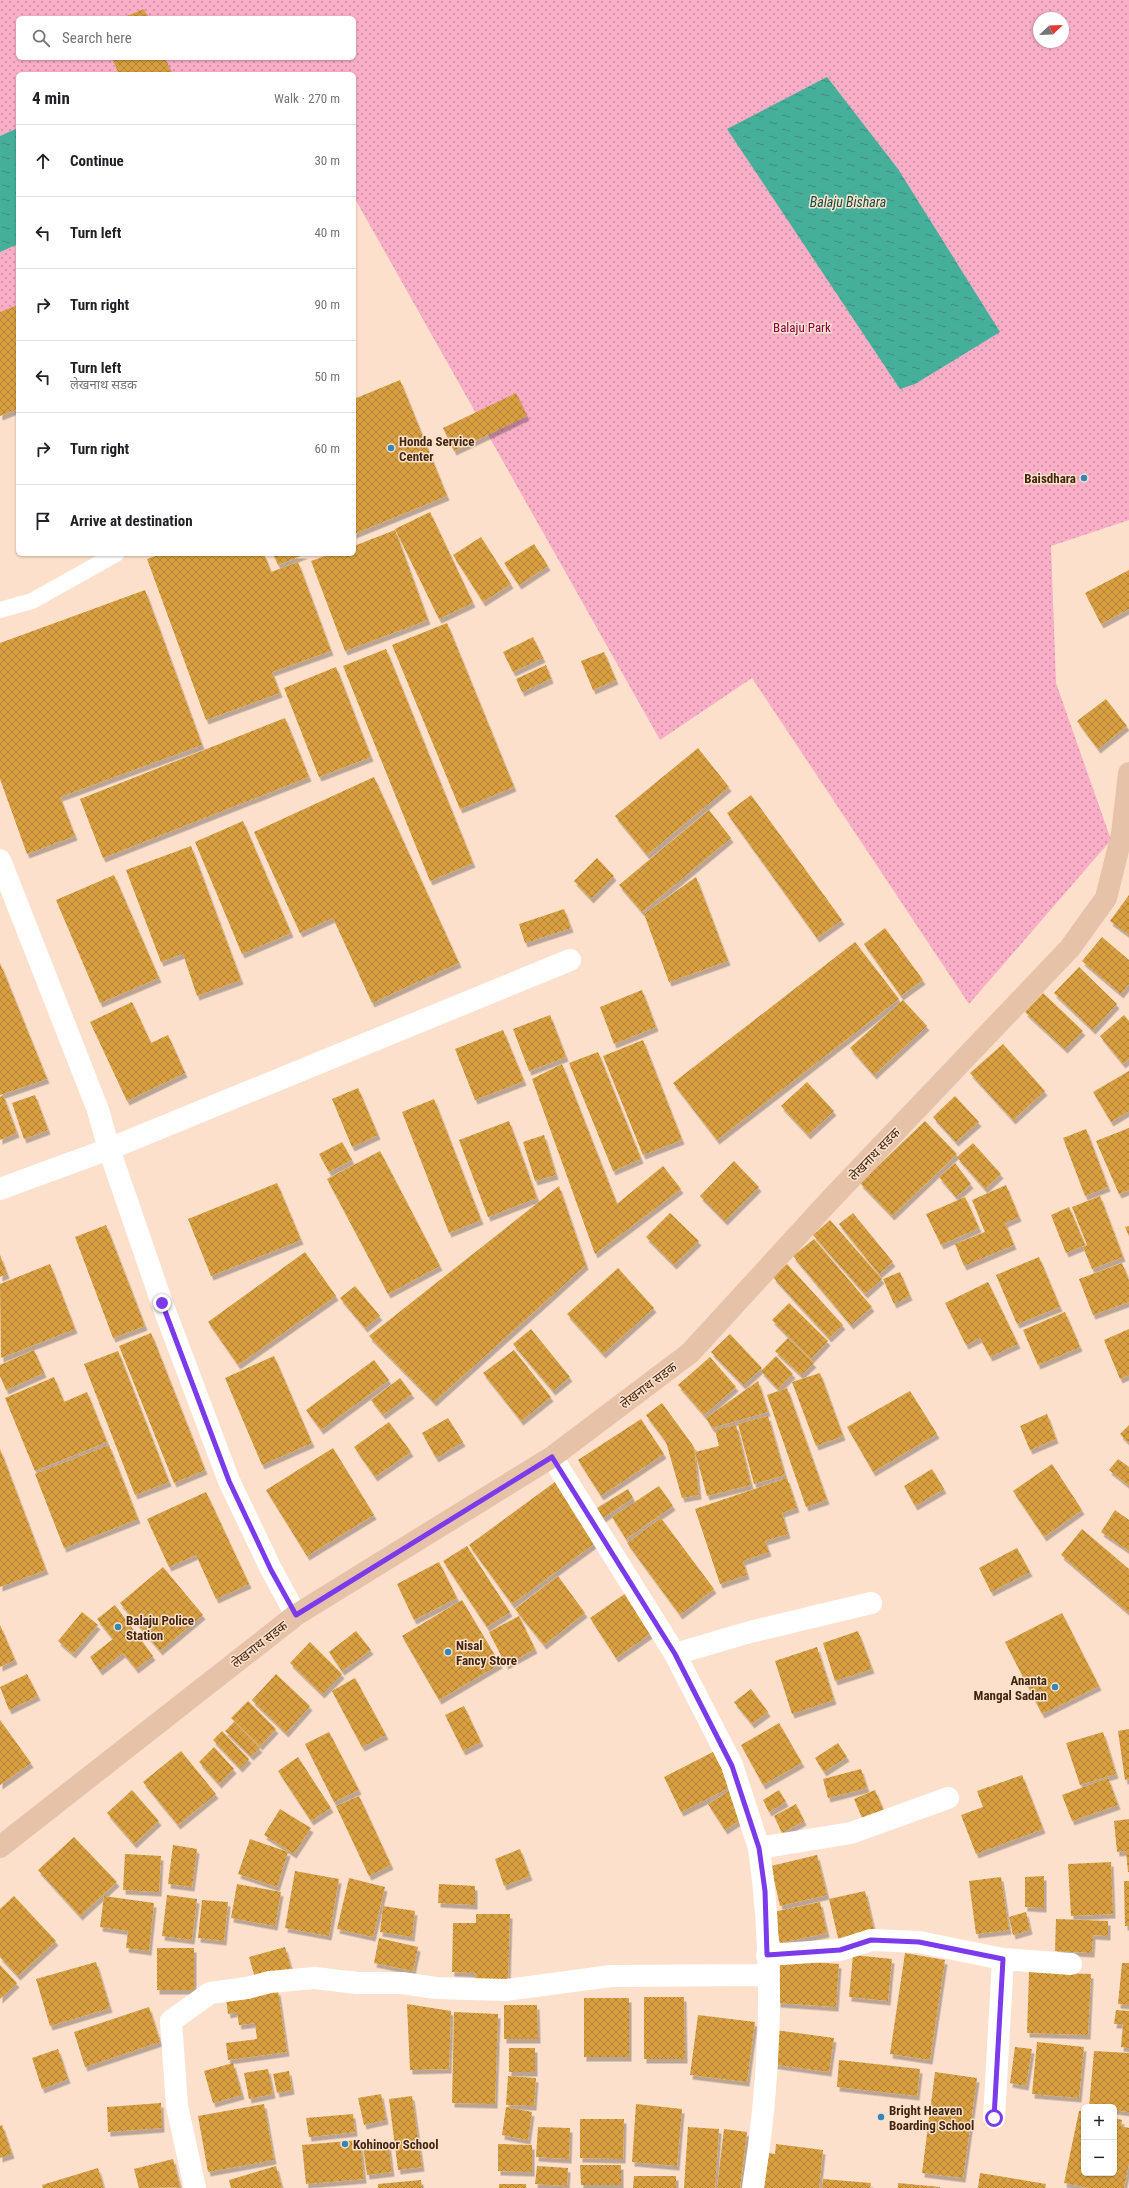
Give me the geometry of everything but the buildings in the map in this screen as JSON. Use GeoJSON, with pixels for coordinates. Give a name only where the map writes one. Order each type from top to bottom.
{"type":"FeatureCollection","features":[{"type":"Feature","properties":{"kind":"main road","name":"लेखनाथ सडक"},"geometry":{"type":"LineString","coordinates":[[0,1847],[296,1615],[552,1457],[690,1353],[831,1199],[1070,948],[1106,898],[1122,834],[1129,773]]}},
{"type":"Feature","properties":{"kind":"street"},"geometry":{"type":"LineString","coordinates":[[0,860],[98,1110],[109,1149],[162,1303],[229,1481],[271,1570],[296,1615]]}},
{"type":"Feature","properties":{"kind":"street"},"geometry":{"type":"LineString","coordinates":[[0,1189],[109,1149],[570,960]]}},
{"type":"Feature","properties":{"kind":"street"},"geometry":{"type":"LineString","coordinates":[[552,1457],[675,1654],[732,1766],[759,1848],[765,1891],[768,1965],[766,2092],[753,2188]]}},
{"type":"Feature","properties":{"kind":"street"},"geometry":{"type":"LineString","coordinates":[[675,1654],[750,1632],[871,1603]]}},
{"type":"Feature","properties":{"kind":"street"},"geometry":{"type":"LineString","coordinates":[[759,1848],[851,1833],[948,1798]]}},
{"type":"Feature","properties":{"kind":"street"},"geometry":{"type":"LineString","coordinates":[[195,2188],[177,2106],[171,2021],[210,1993],[247,1988],[270,1982],[314,1978],[357,1983],[402,1983],[436,1988],[506,1990],[611,1976],[768,1965],[840,1950],[871,1940],[919,1942],[1003,1959],[1071,1964]]}},
{"type":"Feature","properties":{"kind":"street"},"geometry":{"type":"LineString","coordinates":[[994,2118],[1003,1959]]}},
{"type":"Feature","properties":{"kind":"lane"},"geometry":{"type":"LineString","coordinates":[[0,610],[32,600],[112,556]]}},
{"type":"Feature","properties":{"kind":"green space","name":"Balaju Park"},"geometry":{"type":"Polygon","coordinates":[[[0,0],[1129,0],[1129,520],[1051,546],[1056,683],[1111,840],[969,1004],[752,678],[660,740],[356,201],[356,72],[16,72],[16,317],[0,322],[0,0]]]}},
{"type":"Feature","properties":{"kind":"water","name":"Balaju Bishara"},"geometry":{"type":"Polygon","coordinates":[[[827,77],[898,169],[1000,332],[915,384],[900,389],[727,129],[827,77]]]}},
{"type":"Feature","properties":{"kind":"water"},"geometry":{"type":"Polygon","coordinates":[[[16,129],[16,245],[0,252],[0,136],[16,129]]]}},
{"type":"Feature","properties":{"kind":"place","name":"Honda Service Center"},"geometry":{"type":"Point","coordinates":[391,448]}},
{"type":"Feature","properties":{"kind":"place","name":"Baisdhara"},"geometry":{"type":"Point","coordinates":[1084,478]}},
{"type":"Feature","properties":{"kind":"place","name":"Balaju Police Station"},"geometry":{"type":"Point","coordinates":[118,1627]}},
{"type":"Feature","properties":{"kind":"place","name":"Nisal Fancy Store"},"geometry":{"type":"Point","coordinates":[448,1652]}},
{"type":"Feature","properties":{"kind":"place","name":"Ananta Mangal Sadan"},"geometry":{"type":"Point","coordinates":[1055,1687]}},
{"type":"Feature","properties":{"kind":"place","name":"Bright Heaven Boarding School"},"geometry":{"type":"Point","coordinates":[881,2117]}},
{"type":"Feature","properties":{"kind":"place","name":"Kohinoor School"},"geometry":{"type":"Point","coordinates":[345,2144]}},
{"type":"Feature","properties":{"kind":"route"},"geometry":{"type":"LineString","coordinates":[[162,1303],[229,1481],[271,1570],[296,1615],[552,1457],[675,1654],[732,1766],[759,1848],[765,1891],[767,1955],[840,1950],[871,1940],[919,1942],[952,1950],[1003,1959],[994,2118]]}}]}
